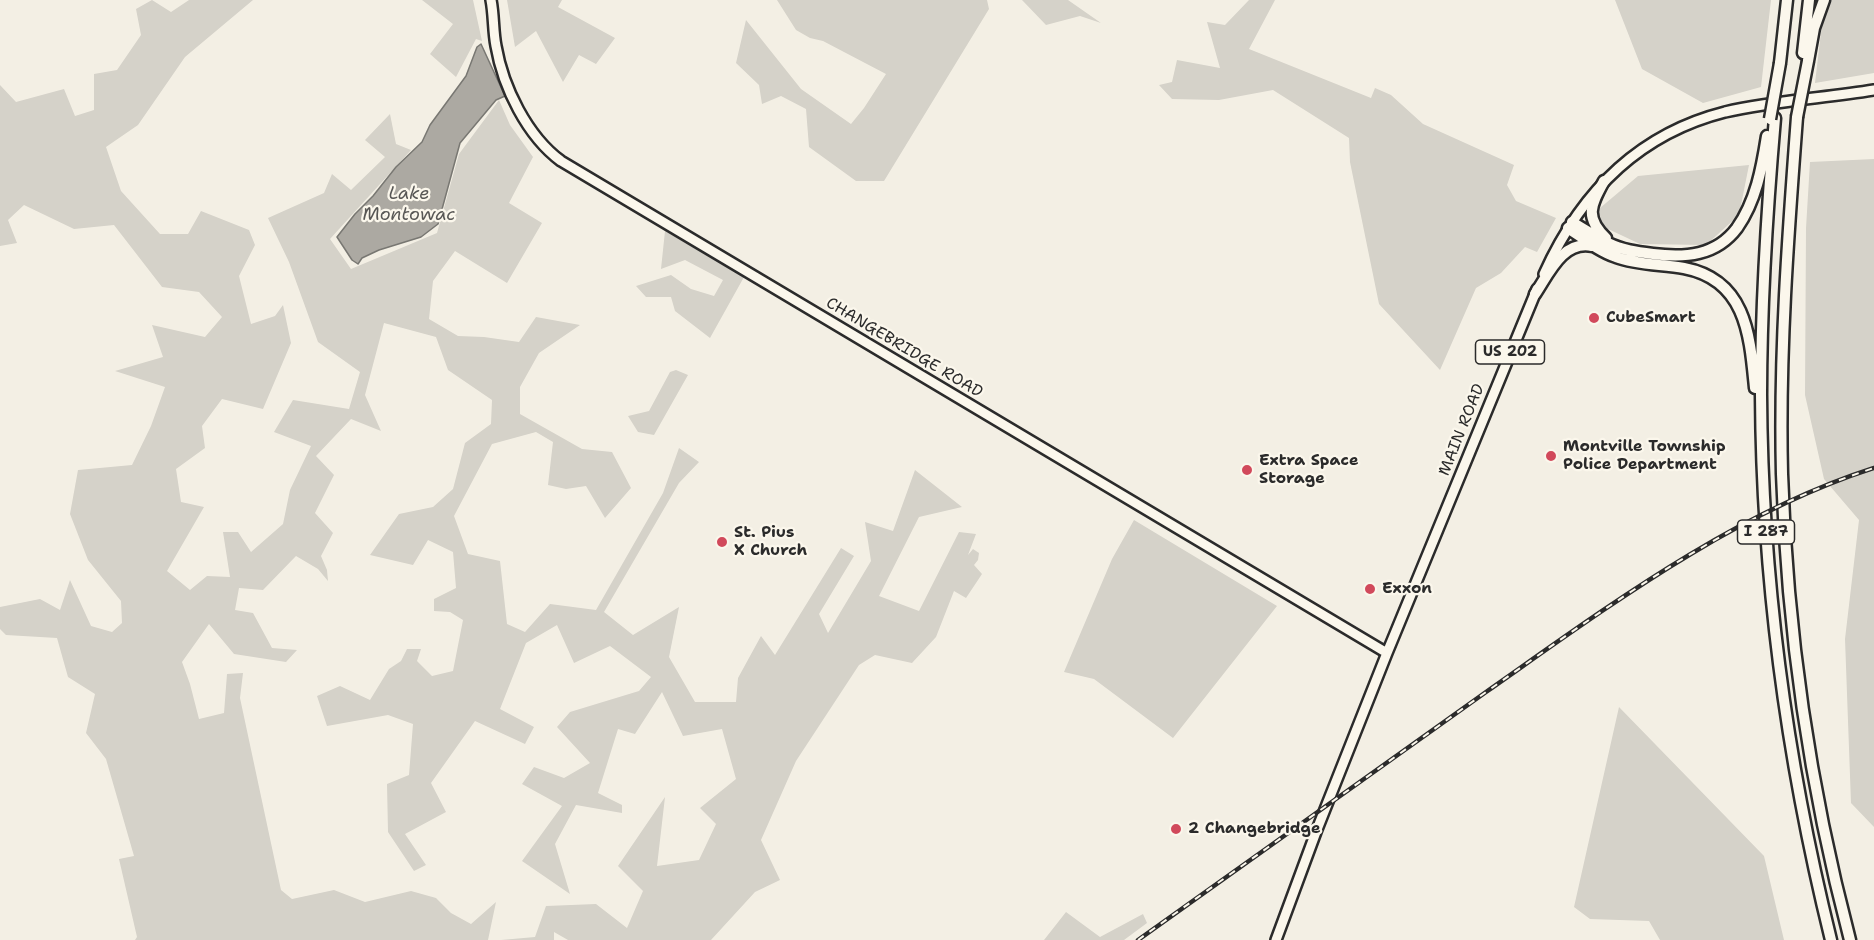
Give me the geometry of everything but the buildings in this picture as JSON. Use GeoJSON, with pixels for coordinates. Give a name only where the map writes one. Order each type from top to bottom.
{"type":"FeatureCollection","features":[{"type":"Feature","properties":{"kind":"highway"},"geometry":{"type":"LineString","coordinates":[[1570,225],[1618,247],[1638,252],[1687,256],[1714,247],[1730,235],[1742,220],[1755,192],[1761,168],[1772,118],[1787,0]]}},
{"type":"Feature","properties":{"kind":"highway"},"geometry":{"type":"LineString","coordinates":[[1805,62],[1809,0]]}},
{"type":"Feature","properties":{"kind":"highway"},"geometry":{"type":"LineString","coordinates":[[1805,62],[1824,0]]}},
{"type":"Feature","properties":{"kind":"highway","name":"I 287"},"geometry":{"type":"LineString","coordinates":[[1805,62],[1797,117],[1783,359],[1782,474],[1786,553],[1795,649],[1808,745],[1828,849],[1850,940]]}},
{"type":"Feature","properties":{"kind":"highway","name":"I 287"},"geometry":{"type":"LineString","coordinates":[[1772,118],[1763,299],[1761,397],[1763,476],[1770,584],[1785,709],[1805,825],[1831,940]]}},
{"type":"Feature","properties":{"kind":"highway"},"geometry":{"type":"LineString","coordinates":[[1604,181],[1593,203],[1591,216],[1596,227],[1618,247]]}},
{"type":"Feature","properties":{"kind":"highway"},"geometry":{"type":"LineString","coordinates":[[1570,225],[1598,248]]}},
{"type":"Feature","properties":{"kind":"highway"},"geometry":{"type":"LineString","coordinates":[[1535,294],[1560,257],[1569,249],[1580,245],[1598,248],[1623,259],[1696,271],[1719,284],[1737,303],[1745,318],[1750,339],[1763,476]]}},
{"type":"Feature","properties":{"kind":"main road","name":"CHANGEBRIDGE ROAD"},"geometry":{"type":"LineString","coordinates":[[491,0],[496,50],[508,85],[531,132],[555,157],[1387,654]]}},
{"type":"Feature","properties":{"kind":"main road","name":"MAIN ROAD"},"geometry":{"type":"LineString","coordinates":[[1276,940],[1387,654],[1535,294],[1552,255],[1570,225],[1604,181],[1626,162],[1656,140],[1689,124],[1743,109],[1874,90]]}},
{"type":"Feature","properties":{"kind":"shaded area"},"geometry":{"type":"Polygon","coordinates":[[[152,0],[171,12],[189,0],[253,0],[185,57],[138,125],[106,147],[121,191],[160,234],[188,234],[201,211],[249,230],[255,245],[239,276],[251,324],[275,316],[283,305],[291,343],[263,409],[222,399],[202,426],[205,448],[176,469],[181,502],[204,507],[167,571],[190,590],[207,576],[230,577],[223,532],[238,532],[251,552],[283,524],[290,490],[311,446],[274,432],[293,400],[349,409],[360,372],[318,342],[289,262],[268,218],[324,193],[332,174],[351,190],[385,157],[365,140],[390,114],[396,144],[411,150],[330,239],[351,269],[437,233],[459,154],[499,100],[510,125],[533,157],[509,203],[542,223],[507,283],[455,251],[433,281],[429,319],[458,336],[519,342],[536,317],[580,325],[539,353],[520,387],[520,414],[582,449],[612,452],[631,488],[605,518],[586,486],[566,489],[548,485],[553,442],[536,432],[492,444],[454,516],[468,554],[500,561],[507,624],[525,632],[550,604],[596,610],[663,493],[679,448],[699,462],[679,483],[604,612],[633,635],[679,607],[669,657],[695,702],[736,702],[738,678],[761,636],[775,655],[841,548],[854,556],[819,614],[828,633],[871,561],[865,522],[893,531],[915,470],[962,507],[919,517],[879,596],[919,611],[959,532],[976,534],[968,555],[973,549],[979,553],[974,565],[982,574],[966,598],[954,591],[936,637],[912,663],[875,655],[859,665],[796,761],[761,840],[780,880],[755,892],[711,940],[568,940],[554,932],[554,940],[501,940],[535,937],[546,906],[596,904],[627,928],[643,891],[618,866],[665,797],[657,866],[699,860],[716,824],[700,808],[736,779],[722,729],[683,736],[662,692],[635,734],[618,729],[598,793],[622,805],[622,813],[576,805],[555,844],[570,894],[522,861],[562,806],[522,784],[534,767],[564,778],[590,763],[557,727],[570,712],[639,691],[651,677],[610,646],[574,663],[557,625],[526,643],[500,709],[534,727],[525,744],[475,721],[431,783],[446,812],[405,834],[426,865],[414,871],[388,832],[387,784],[409,775],[413,724],[388,715],[327,726],[317,696],[340,686],[370,700],[389,669],[401,661],[407,649],[421,649],[417,661],[432,676],[453,671],[463,620],[450,612],[434,611],[434,599],[456,588],[453,552],[428,540],[413,565],[370,555],[399,514],[433,507],[453,489],[465,443],[491,424],[492,400],[448,370],[436,337],[384,323],[365,395],[381,431],[351,419],[316,456],[334,475],[315,513],[333,533],[321,556],[327,570],[328,581],[318,569],[296,556],[263,590],[239,588],[235,610],[253,613],[272,648],[297,650],[286,662],[234,654],[209,624],[182,662],[199,719],[224,713],[227,674],[243,673],[240,698],[281,890],[292,899],[334,890],[365,902],[411,891],[436,898],[451,913],[471,924],[496,902],[488,940],[135,940],[137,937],[119,859],[134,856],[106,759],[86,733],[95,694],[68,677],[57,638],[6,635],[0,629],[0,607],[40,599],[60,610],[70,580],[91,626],[112,632],[122,623],[121,601],[88,560],[70,514],[78,470],[132,465],[151,426],[165,387],[115,371],[163,357],[152,325],[205,337],[222,317],[199,292],[162,287],[114,225],[74,229],[24,205],[8,220],[17,243],[0,246],[0,85],[16,102],[64,89],[75,116],[94,110],[94,74],[117,70],[141,35],[136,9],[152,0]]]}},
{"type":"Feature","properties":{"kind":"shaded area"},"geometry":{"type":"Polygon","coordinates":[[[422,0],[473,0],[482,41],[476,39],[456,77],[430,54],[453,24],[422,0]]]}},
{"type":"Feature","properties":{"kind":"shaded area"},"geometry":{"type":"Polygon","coordinates":[[[507,0],[562,0],[558,7],[615,38],[596,64],[579,55],[563,82],[536,31],[515,47],[507,0]]]}},
{"type":"Feature","properties":{"kind":"shaded area"},"geometry":{"type":"Polygon","coordinates":[[[777,0],[987,0],[989,9],[884,181],[856,181],[809,147],[806,109],[781,96],[762,104],[759,85],[736,63],[746,20],[801,89],[851,124],[886,74],[823,41],[810,38],[796,30],[777,0]]]}},
{"type":"Feature","properties":{"kind":"shaded area"},"geometry":{"type":"Polygon","coordinates":[[[1022,0],[1068,0],[1101,23],[1080,16],[1046,25],[1022,0]]]}},
{"type":"Feature","properties":{"kind":"shaded area"},"geometry":{"type":"Polygon","coordinates":[[[1249,0],[1275,0],[1249,49],[1371,98],[1375,88],[1391,95],[1423,124],[1514,165],[1507,185],[1516,201],[1556,218],[1537,252],[1525,247],[1501,273],[1476,288],[1440,370],[1379,304],[1350,162],[1349,138],[1273,90],[1219,100],[1172,99],[1159,85],[1172,82],[1177,60],[1220,68],[1207,22],[1225,25],[1249,0]]]}},
{"type":"Feature","properties":{"kind":"shaded area"},"geometry":{"type":"Polygon","coordinates":[[[1615,0],[1771,0],[1761,87],[1703,103],[1642,69],[1615,0]]]}},
{"type":"Feature","properties":{"kind":"shaded area"},"geometry":{"type":"Polygon","coordinates":[[[1830,0],[1874,0],[1874,73],[1815,83],[1823,15],[1830,0]]]}},
{"type":"Feature","properties":{"kind":"shaded area"},"geometry":{"type":"Polygon","coordinates":[[[1874,159],[1874,827],[1851,803],[1845,639],[1859,520],[1824,479],[1805,395],[1806,228],[1810,162],[1874,159]]]}},
{"type":"Feature","properties":{"kind":"shaded area"},"geometry":{"type":"Polygon","coordinates":[[[1749,165],[1739,215],[1706,245],[1640,244],[1606,228],[1576,244],[1600,208],[1638,176],[1749,165]]]}},
{"type":"Feature","properties":{"kind":"shaded area"},"geometry":{"type":"Polygon","coordinates":[[[665,231],[744,277],[710,338],[675,311],[671,297],[646,297],[636,286],[671,275],[691,289],[714,296],[723,280],[685,260],[661,269],[665,231]]]}},
{"type":"Feature","properties":{"kind":"shaded area"},"geometry":{"type":"Polygon","coordinates":[[[676,370],[688,375],[654,435],[638,432],[628,416],[649,411],[670,372],[676,370]]]}},
{"type":"Feature","properties":{"kind":"shaded area"},"geometry":{"type":"Polygon","coordinates":[[[1134,520],[1277,606],[1173,738],[1094,679],[1064,672],[1112,559],[1134,520]]]}},
{"type":"Feature","properties":{"kind":"shaded area"},"geometry":{"type":"Polygon","coordinates":[[[1619,707],[1764,856],[1784,940],[1660,940],[1649,921],[1590,919],[1574,907],[1619,707]]]}},
{"type":"Feature","properties":{"kind":"shaded area"},"geometry":{"type":"Polygon","coordinates":[[[1066,912],[1100,937],[1143,914],[1147,923],[1124,940],[1044,940],[1066,912]]]}},
{"type":"Feature","properties":{"kind":"water","name":"Lake Montowac"},"geometry":{"type":"Polygon","coordinates":[[[481,44],[505,96],[496,100],[460,143],[438,224],[421,237],[379,250],[362,258],[358,264],[352,260],[337,237],[396,167],[422,142],[430,125],[466,76],[477,47],[481,44]]]}},
{"type":"Feature","properties":{"kind":"railway"},"geometry":{"type":"LineString","coordinates":[[1138,940],[1531,660],[1672,565],[1771,510],[1822,487],[1874,468]]}},
{"type":"Feature","properties":{"kind":"place","name":"CubeSmart"},"geometry":{"type":"Point","coordinates":[1594,318]}},
{"type":"Feature","properties":{"kind":"place","name":"Montville Township Police Department"},"geometry":{"type":"Point","coordinates":[1551,456]}},
{"type":"Feature","properties":{"kind":"place","name":"Extra Space Storage"},"geometry":{"type":"Point","coordinates":[1247,470]}},
{"type":"Feature","properties":{"kind":"place","name":"St. Pius X Church"},"geometry":{"type":"Point","coordinates":[722,542]}},
{"type":"Feature","properties":{"kind":"place","name":"Exxon"},"geometry":{"type":"Point","coordinates":[1370,589]}},
{"type":"Feature","properties":{"kind":"place","name":"2 Changebridge"},"geometry":{"type":"Point","coordinates":[1176,829]}}]}
